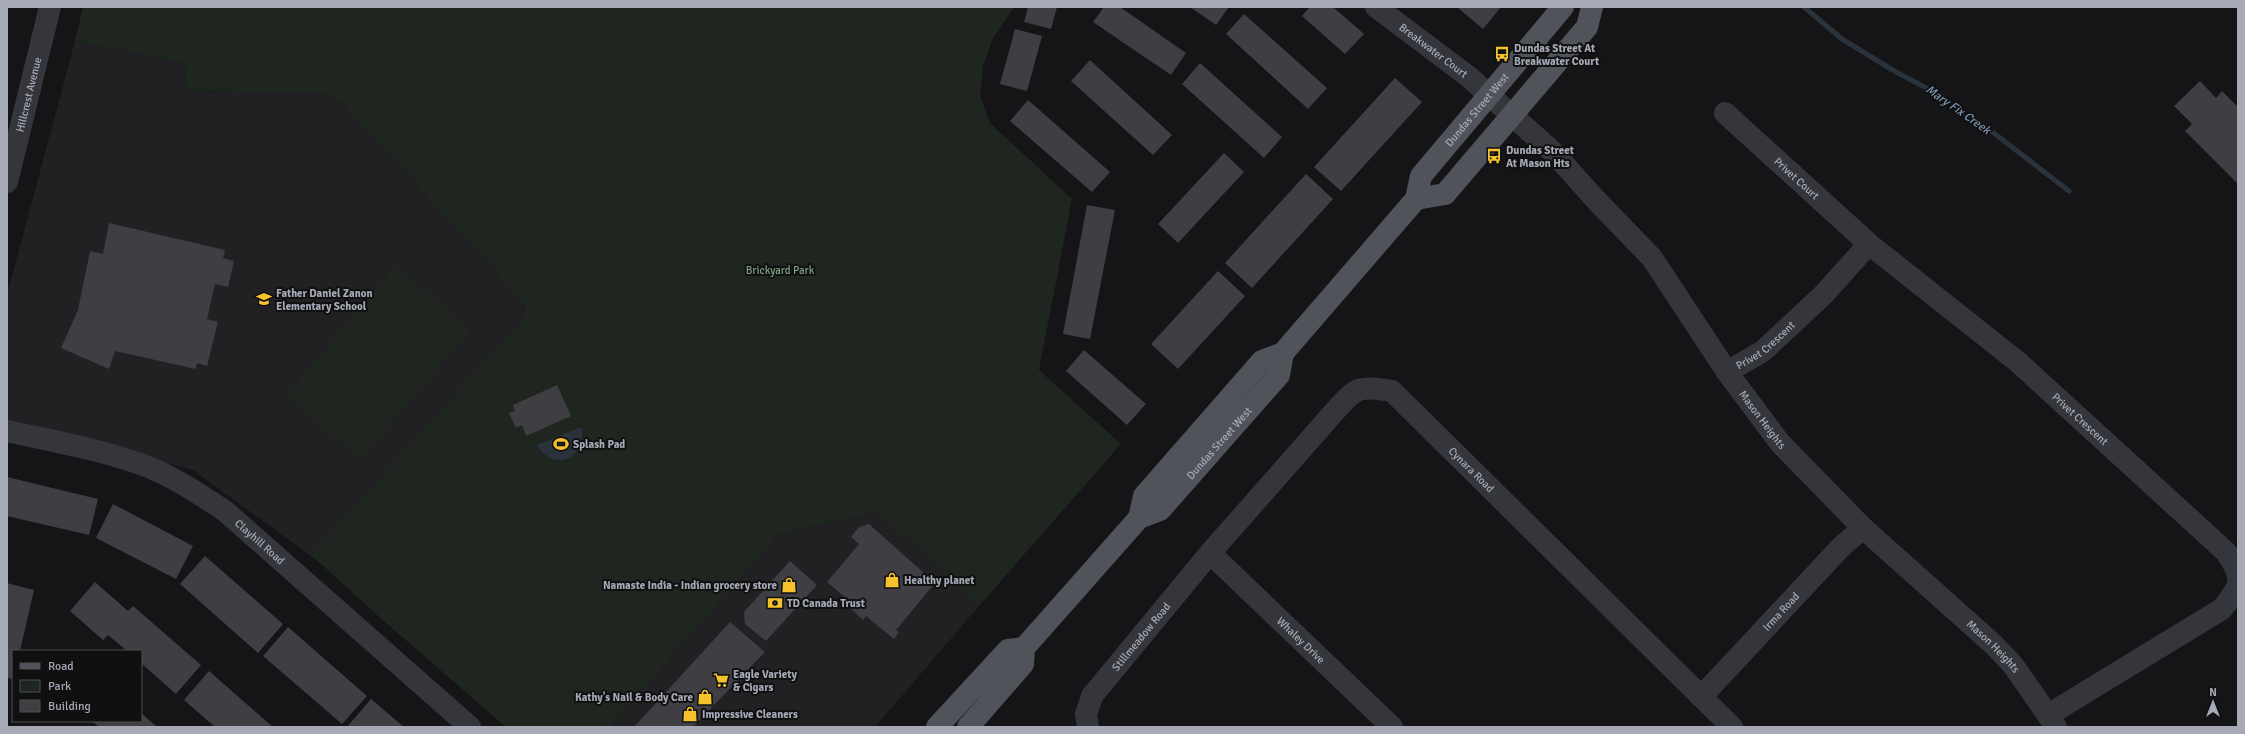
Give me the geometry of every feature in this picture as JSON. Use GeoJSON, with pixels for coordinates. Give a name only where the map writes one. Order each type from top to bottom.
{"type":"FeatureCollection","features":[{"type":"Feature","properties":{"kind":"main road","name":"Dundas Street West"},"geometry":{"type":"LineString","coordinates":[[1024,648],[1139,518],[1160,510],[1279,375],[1283,353],[1416,199],[1421,176],[1563,7]]}},
{"type":"Feature","properties":{"kind":"main road"},"geometry":{"type":"LineString","coordinates":[[1416,199],[1445,194],[1587,27],[1592,7]]}},
{"type":"Feature","properties":{"kind":"main road"},"geometry":{"type":"LineString","coordinates":[[937,727],[1008,650],[1024,648],[1023,664],[968,727]]}},
{"type":"Feature","properties":{"kind":"street","name":"Hillcrest Avenue"},"geometry":{"type":"LineString","coordinates":[[7,182],[50,7]]}},
{"type":"Feature","properties":{"kind":"street","name":"Breakwater Court"},"geometry":{"type":"LineString","coordinates":[[1376,7],[1439,53],[1489,95]]}},
{"type":"Feature","properties":{"kind":"street","name":"Mason Heights"},"geometry":{"type":"LineString","coordinates":[[1489,95],[1553,152],[1596,200],[1652,258],[1727,372],[1780,443],[1863,528],[1993,644],[2013,665],[2052,721]]}},
{"type":"Feature","properties":{"kind":"street","name":"Privet Court"},"geometry":{"type":"LineString","coordinates":[[1725,113],[1868,244]]}},
{"type":"Feature","properties":{"kind":"street","name":"Privet Crescent"},"geometry":{"type":"LineString","coordinates":[[1727,372],[1762,351],[1823,295],[1868,244],[2018,362],[2226,552],[2238,570],[2238,587],[2222,610],[2052,721]]}},
{"type":"Feature","properties":{"kind":"street","name":"Cynara Road"},"geometry":{"type":"LineString","coordinates":[[1210,553],[1353,392],[1366,387],[1392,391],[1732,727]]}},
{"type":"Feature","properties":{"kind":"street","name":"Clayhill Road"},"geometry":{"type":"LineString","coordinates":[[7,431],[96,451],[144,465],[189,486],[225,511],[253,535],[470,727]]}},
{"type":"Feature","properties":{"kind":"street","name":"Irma Road"},"geometry":{"type":"LineString","coordinates":[[1701,697],[1842,547],[1863,528]]}},
{"type":"Feature","properties":{"kind":"street","name":"Stillmeadow Road"},"geometry":{"type":"LineString","coordinates":[[1088,727],[1086,714],[1092,696],[1210,553]]}},
{"type":"Feature","properties":{"kind":"street","name":"Whaley Drive"},"geometry":{"type":"LineString","coordinates":[[1210,553],[1392,727]]}},
{"type":"Feature","properties":{"kind":"shaded area","name":"Father Daniel Zanon Elementary School"},"geometry":{"type":"Polygon","coordinates":[[[75,41],[186,63],[185,91],[324,93],[343,104],[525,304],[523,319],[319,562],[193,470],[7,423],[7,295],[75,41]]]}},
{"type":"Feature","properties":{"kind":"shaded area","name":"Splash Pad"},"geometry":{"type":"Polygon","coordinates":[[[581,427],[582,438],[579,447],[574,454],[568,458],[560,460],[552,458],[544,454],[537,445],[581,427]]]}},
{"type":"Feature","properties":{"kind":"shaded area"},"geometry":{"type":"Polygon","coordinates":[[[878,512],[979,606],[875,727],[610,727],[779,534],[878,512]]]}},
{"type":"Feature","properties":{"kind":"green space","name":"Brickyard Park"},"geometry":{"type":"Polygon","coordinates":[[[83,7],[1014,7],[993,38],[983,66],[980,96],[990,123],[1072,199],[1039,370],[1121,444],[979,606],[878,512],[779,534],[610,727],[506,727],[386,623],[311,555],[523,319],[525,304],[343,104],[323,93],[185,91],[186,63],[75,41],[83,7]]]}},
{"type":"Feature","properties":{"kind":"green space"},"geometry":{"type":"Polygon","coordinates":[[[396,266],[470,330],[361,459],[286,396],[396,266]]]}},
{"type":"Feature","properties":{"kind":"building"},"geometry":{"type":"Polygon","coordinates":[[[1028,7],[1057,7],[1051,29],[1024,22],[1028,7]]]}},
{"type":"Feature","properties":{"kind":"building"},"geometry":{"type":"Polygon","coordinates":[[[1104,7],[1120,7],[1186,53],[1171,75],[1093,22],[1104,7]]]}},
{"type":"Feature","properties":{"kind":"building"},"geometry":{"type":"Polygon","coordinates":[[[1190,7],[1229,7],[1216,25],[1190,7]]]}},
{"type":"Feature","properties":{"kind":"building"},"geometry":{"type":"Polygon","coordinates":[[[1310,7],[1333,7],[1364,34],[1345,54],[1302,16],[1310,7]]]}},
{"type":"Feature","properties":{"kind":"building"},"geometry":{"type":"Polygon","coordinates":[[[1457,7],[1501,7],[1483,29],[1457,7]]]}},
{"type":"Feature","properties":{"kind":"building"},"geometry":{"type":"Polygon","coordinates":[[[1244,14],[1327,88],[1308,109],[1226,34],[1244,14]]]}},
{"type":"Feature","properties":{"kind":"building"},"geometry":{"type":"Polygon","coordinates":[[[1015,29],[1042,36],[1027,91],[1000,84],[1015,29]]]}},
{"type":"Feature","properties":{"kind":"building"},"geometry":{"type":"Polygon","coordinates":[[[1090,60],[1172,135],[1153,155],[1071,81],[1090,60]]]}},
{"type":"Feature","properties":{"kind":"building"},"geometry":{"type":"Polygon","coordinates":[[[1200,63],[1282,137],[1264,158],[1182,84],[1200,63]]]}},
{"type":"Feature","properties":{"kind":"building"},"geometry":{"type":"Polygon","coordinates":[[[1395,78],[1422,102],[1341,191],[1314,167],[1395,78]]]}},
{"type":"Feature","properties":{"kind":"building"},"geometry":{"type":"Polygon","coordinates":[[[2200,81],[2216,98],[2222,91],[2238,107],[2238,184],[2185,131],[2192,124],[2174,106],[2200,81]]]}},
{"type":"Feature","properties":{"kind":"building"},"geometry":{"type":"Polygon","coordinates":[[[1028,100],[1110,172],[1092,192],[1010,121],[1028,100]]]}},
{"type":"Feature","properties":{"kind":"building"},"geometry":{"type":"Polygon","coordinates":[[[1224,153],[1244,172],[1178,243],[1158,224],[1224,153]]]}},
{"type":"Feature","properties":{"kind":"building"},"geometry":{"type":"Polygon","coordinates":[[[1306,174],[1333,199],[1252,288],[1225,263],[1306,174]]]}},
{"type":"Feature","properties":{"kind":"building"},"geometry":{"type":"Polygon","coordinates":[[[1087,205],[1115,210],[1090,339],[1063,334],[1087,205]]]}},
{"type":"Feature","properties":{"kind":"building"},"geometry":{"type":"Polygon","coordinates":[[[109,223],[225,250],[223,258],[234,261],[228,287],[215,284],[207,319],[218,322],[207,366],[197,363],[196,369],[115,351],[109,369],[61,348],[78,310],[90,251],[103,254],[109,223]]]}},
{"type":"Feature","properties":{"kind":"building"},"geometry":{"type":"Polygon","coordinates":[[[1218,271],[1245,296],[1178,369],[1151,344],[1218,271]]]}},
{"type":"Feature","properties":{"kind":"building"},"geometry":{"type":"Polygon","coordinates":[[[1084,350],[1146,404],[1127,425],[1066,371],[1084,350]]]}},
{"type":"Feature","properties":{"kind":"building"},"geometry":{"type":"Polygon","coordinates":[[[557,385],[571,416],[526,436],[522,425],[516,428],[509,413],[515,411],[513,405],[557,385]]]}},
{"type":"Feature","properties":{"kind":"building"},"geometry":{"type":"Polygon","coordinates":[[[7,477],[98,499],[89,535],[7,516],[7,477]]]}},
{"type":"Feature","properties":{"kind":"building"},"geometry":{"type":"Polygon","coordinates":[[[113,504],[193,546],[176,579],[96,538],[113,504]]]}},
{"type":"Feature","properties":{"kind":"building"},"geometry":{"type":"Polygon","coordinates":[[[869,524],[935,583],[896,630],[899,632],[894,639],[866,616],[863,620],[849,607],[853,604],[827,582],[859,544],[851,537],[859,527],[869,524]]]}},
{"type":"Feature","properties":{"kind":"building"},"geometry":{"type":"Polygon","coordinates":[[[205,556],[283,624],[258,653],[180,584],[205,556]]]}},
{"type":"Feature","properties":{"kind":"building"},"geometry":{"type":"Polygon","coordinates":[[[790,561],[817,585],[766,641],[745,624],[744,612],[790,561]]]}},
{"type":"Feature","properties":{"kind":"building"},"geometry":{"type":"Polygon","coordinates":[[[95,582],[128,611],[133,606],[201,665],[176,694],[142,664],[142,650],[126,650],[108,635],[103,640],[70,611],[95,582]]]}},
{"type":"Feature","properties":{"kind":"building"},"geometry":{"type":"Polygon","coordinates":[[[7,583],[34,590],[20,650],[12,650],[12,679],[7,678],[7,583]]]}},
{"type":"Feature","properties":{"kind":"building"},"geometry":{"type":"Polygon","coordinates":[[[730,622],[765,652],[693,727],[634,727],[730,622]]]}},
{"type":"Feature","properties":{"kind":"building"},"geometry":{"type":"Polygon","coordinates":[[[288,627],[367,696],[342,724],[263,656],[288,627]]]}},
{"type":"Feature","properties":{"kind":"building"},"geometry":{"type":"Polygon","coordinates":[[[209,671],[273,727],[215,727],[184,700],[209,671]]]}},
{"type":"Feature","properties":{"kind":"building"},"geometry":{"type":"Polygon","coordinates":[[[371,699],[404,727],[347,727],[371,699]]]}},
{"type":"Feature","properties":{"kind":"building"},"geometry":{"type":"Polygon","coordinates":[[[142,714],[157,727],[99,727],[93,722],[142,722],[142,714]]]}},
{"type":"Feature","properties":{"kind":"waterway","name":"Mary Fix Creek"},"geometry":{"type":"LineString","coordinates":[[1804,7],[1842,39],[1896,72],[1940,95],[1966,115],[1986,127],[2069,191]]}},
{"type":"Feature","properties":{"kind":"place","name":"Dundas Street At Breakwater Court"},"geometry":{"type":"Point","coordinates":[1502,54]}},
{"type":"Feature","properties":{"kind":"place","name":"Dundas Street At Mason Hts"},"geometry":{"type":"Point","coordinates":[1494,156]}},
{"type":"Feature","properties":{"kind":"place","name":"Father Daniel Zanon Elementary School"},"geometry":{"type":"Point","coordinates":[264,299]}},
{"type":"Feature","properties":{"kind":"place","name":"Splash Pad"},"geometry":{"type":"Point","coordinates":[561,444]}},
{"type":"Feature","properties":{"kind":"place","name":"Healthy planet"},"geometry":{"type":"Point","coordinates":[892,580]}},
{"type":"Feature","properties":{"kind":"place","name":"Namaste India - Indian grocery store"},"geometry":{"type":"Point","coordinates":[789,585]}},
{"type":"Feature","properties":{"kind":"place","name":"TD Canada Trust"},"geometry":{"type":"Point","coordinates":[775,603]}},
{"type":"Feature","properties":{"kind":"place","name":"Eagle Variety & Cigars"},"geometry":{"type":"Point","coordinates":[721,680]}},
{"type":"Feature","properties":{"kind":"place","name":"Kathy's Nail & Body Care"},"geometry":{"type":"Point","coordinates":[705,697]}},
{"type":"Feature","properties":{"kind":"place","name":"Impressive Cleaners"},"geometry":{"type":"Point","coordinates":[690,714]}}]}
